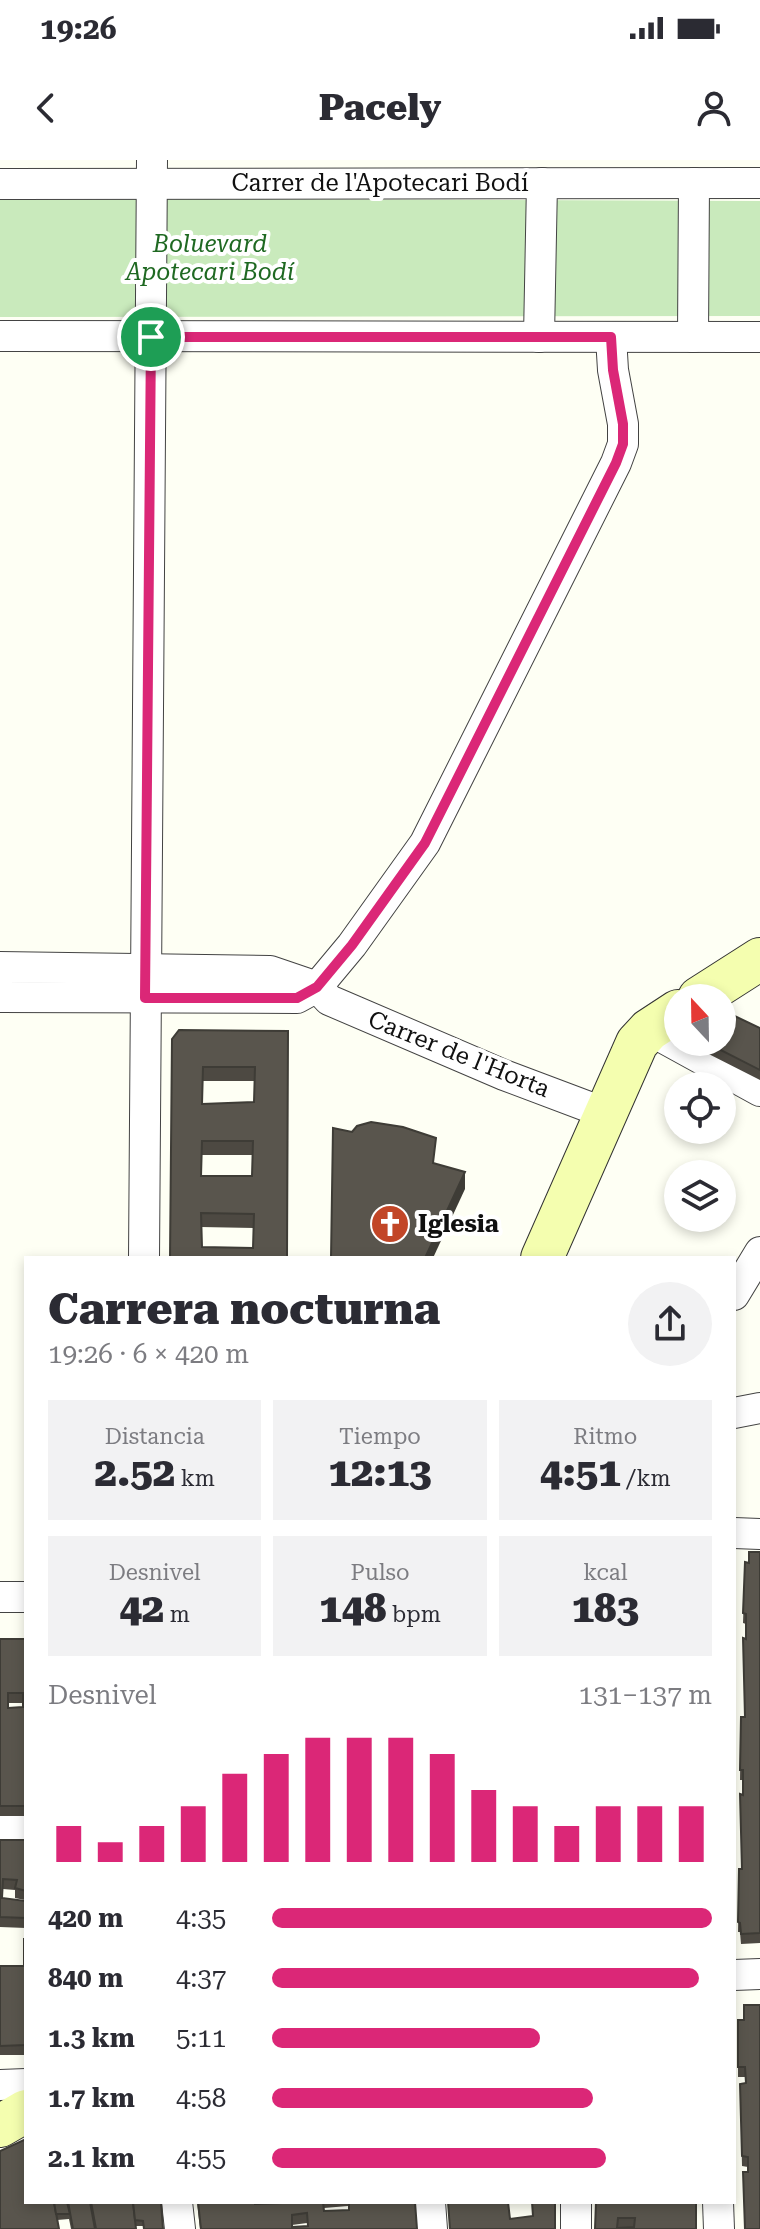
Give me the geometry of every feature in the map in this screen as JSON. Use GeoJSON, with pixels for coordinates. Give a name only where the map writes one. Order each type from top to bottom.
{"type":"FeatureCollection","features":[{"type":"Feature","properties":{"kind":"street","name":"Carrer de l'Apotecari Bodí"},"geometry":{"type":"LineString","coordinates":[[0,184],[152,172],[542,183],[618,172],[694,183],[760,183]]}},
{"type":"Feature","properties":{"kind":"street"},"geometry":{"type":"LineString","coordinates":[[144,1256],[152,172]]}},
{"type":"Feature","properties":{"kind":"street"},"geometry":{"type":"LineString","coordinates":[[539,337],[542,183]]}},
{"type":"Feature","properties":{"kind":"street"},"geometry":{"type":"LineString","coordinates":[[693,337],[694,183]]}},
{"type":"Feature","properties":{"kind":"street"},"geometry":{"type":"LineString","coordinates":[[0,336],[760,337]]}},
{"type":"Feature","properties":{"kind":"street"},"geometry":{"type":"LineString","coordinates":[[0,997],[297,998],[317,987],[352,945],[425,843],[616,463],[623,444],[623,424],[613,370],[611,337]]}},
{"type":"Feature","properties":{"kind":"street"},"geometry":{"type":"LineString","coordinates":[[721,984],[760,959]]}},
{"type":"Feature","properties":{"kind":"street","name":"Carrer de l'Horta"},"geometry":{"type":"LineString","coordinates":[[0,967],[270,971],[317,987],[329,1000],[504,1075],[605,1113]]}},
{"type":"Feature","properties":{"kind":"street"},"geometry":{"type":"LineString","coordinates":[[543,1256],[637,1043],[664,1020]]}},
{"type":"Feature","properties":{"kind":"street"},"geometry":{"type":"LineString","coordinates":[[713,1056],[760,1091]]}},
{"type":"Feature","properties":{"kind":"street"},"geometry":{"type":"LineString","coordinates":[[736,1292],[760,1252]]}},
{"type":"Feature","properties":{"kind":"street"},"geometry":{"type":"LineString","coordinates":[[736,1413],[760,1408]]}},
{"type":"Feature","properties":{"kind":"street"},"geometry":{"type":"LineString","coordinates":[[736,1533],[760,1534]]}},
{"type":"Feature","properties":{"kind":"street"},"geometry":{"type":"LineString","coordinates":[[0,1597],[24,1597]]}},
{"type":"Feature","properties":{"kind":"street"},"geometry":{"type":"LineString","coordinates":[[0,1829],[24,1829]]}},
{"type":"Feature","properties":{"kind":"street"},"geometry":{"type":"LineString","coordinates":[[736,1975],[760,1974]]}},
{"type":"Feature","properties":{"kind":"street"},"geometry":{"type":"LineString","coordinates":[[0,2085],[24,2084]]}},
{"type":"Feature","properties":{"kind":"street"},"geometry":{"type":"LineString","coordinates":[[0,2126],[24,2112]]}},
{"type":"Feature","properties":{"kind":"street"},"geometry":{"type":"LineString","coordinates":[[177,2204],[180,2229]]}},
{"type":"Feature","properties":{"kind":"street"},"geometry":{"type":"LineString","coordinates":[[430,2204],[432,2229]]}},
{"type":"Feature","properties":{"kind":"street"},"geometry":{"type":"LineString","coordinates":[[576,2204],[576,2229]]}},
{"type":"Feature","properties":{"kind":"street"},"geometry":{"type":"LineString","coordinates":[[718,2204],[719,2229]]}},
{"type":"Feature","properties":{"kind":"green space","name":"Boluevard Apotecari Bodí"},"geometry":{"type":"Polygon","coordinates":[[[0,200],[760,201],[760,316],[0,317],[0,200]]]}},
{"type":"Feature","properties":{"kind":"building"},"geometry":{"type":"Polygon","coordinates":[[[736,1017],[760,1028],[760,1070],[732,1056],[736,1056],[736,1017]]]}},
{"type":"Feature","properties":{"kind":"building"},"geometry":{"type":"Polygon","coordinates":[[[179,1030],[288,1031],[287,1256],[170,1256],[172,1039],[179,1030]],[[203,1067],[202,1104],[254,1102],[255,1067],[203,1067]],[[202,1141],[201,1176],[252,1176],[253,1141],[202,1141]],[[201,1213],[202,1247],[253,1248],[254,1214],[201,1213]]]}},
{"type":"Feature","properties":{"kind":"building","name":"Iglesia"},"geometry":{"type":"Polygon","coordinates":[[[371,1122],[403,1127],[436,1138],[433,1163],[465,1172],[426,1256],[331,1256],[333,1128],[352,1132],[357,1126],[371,1122]]]}},
{"type":"Feature","properties":{"kind":"building"},"geometry":{"type":"Polygon","coordinates":[[[749,1552],[760,1552],[760,1933],[741,1934],[738,1922],[743,1770],[740,1770],[741,1717],[745,1717],[743,1638],[746,1639],[746,1614],[743,1613],[745,1562],[749,1563],[749,1552]]]}},
{"type":"Feature","properties":{"kind":"building"},"geometry":{"type":"Polygon","coordinates":[[[0,1639],[24,1639],[24,1806],[0,1806],[0,1639]],[[8,1693],[8,1708],[23,1707],[23,1693],[8,1693]]]}},
{"type":"Feature","properties":{"kind":"building"},"geometry":{"type":"Polygon","coordinates":[[[0,1840],[24,1840],[24,1890],[15,1888],[17,1880],[3,1879],[2,1898],[24,1901],[24,1918],[0,1917],[0,1840]]]}},
{"type":"Feature","properties":{"kind":"building"},"geometry":{"type":"Polygon","coordinates":[[[0,1966],[24,1966],[24,2045],[0,2046],[0,1966]]]}},
{"type":"Feature","properties":{"kind":"building"},"geometry":{"type":"Polygon","coordinates":[[[744,2005],[760,2005],[760,2229],[745,2229],[743,2172],[748,2172],[748,2157],[742,2156],[740,2084],[746,2083],[745,2067],[738,2067],[738,2020],[744,2020],[744,2005]]]}},
{"type":"Feature","properties":{"kind":"building"},"geometry":{"type":"Polygon","coordinates":[[[24,2140],[24,2204],[54,2204],[59,2229],[0,2229],[0,2151],[24,2140]]]}},
{"type":"Feature","properties":{"kind":"building"},"geometry":{"type":"Polygon","coordinates":[[[54,2204],[68,2204],[70,2214],[56,2214],[54,2204]]]}},
{"type":"Feature","properties":{"kind":"building"},"geometry":{"type":"Polygon","coordinates":[[[68,2204],[90,2204],[95,2229],[73,2229],[68,2204]]]}},
{"type":"Feature","properties":{"kind":"building"},"geometry":{"type":"Polygon","coordinates":[[[91,2204],[133,2204],[136,2229],[96,2229],[91,2204]]]}},
{"type":"Feature","properties":{"kind":"building"},"geometry":{"type":"Polygon","coordinates":[[[133,2204],[161,2204],[163,2229],[144,2229],[143,2221],[135,2220],[133,2204]]]}},
{"type":"Feature","properties":{"kind":"building"},"geometry":{"type":"Polygon","coordinates":[[[198,2204],[323,2204],[324,2211],[349,2210],[349,2204],[415,2204],[417,2229],[201,2229],[198,2204]],[[307,2213],[292,2215],[292,2227],[308,2226],[307,2213]]]}},
{"type":"Feature","properties":{"kind":"building"},"geometry":{"type":"Polygon","coordinates":[[[448,2204],[508,2204],[510,2219],[533,2216],[532,2204],[555,2204],[555,2229],[450,2229],[448,2204]]]}},
{"type":"Feature","properties":{"kind":"building"},"geometry":{"type":"Polygon","coordinates":[[[596,2204],[696,2204],[696,2229],[595,2229],[596,2204]],[[618,2218],[617,2228],[634,2227],[635,2218],[618,2218]]]}},
{"type":"Feature","properties":{"kind":"place","name":"Iglesia"},"geometry":{"type":"Point","coordinates":[390,1224]}},
{"type":"Feature","properties":{"kind":"route"},"geometry":{"type":"LineString","coordinates":[[151,337],[611,337],[613,370],[623,424],[623,444],[616,463],[425,843],[352,945],[317,987],[297,998],[145,998],[151,337]]}}]}
